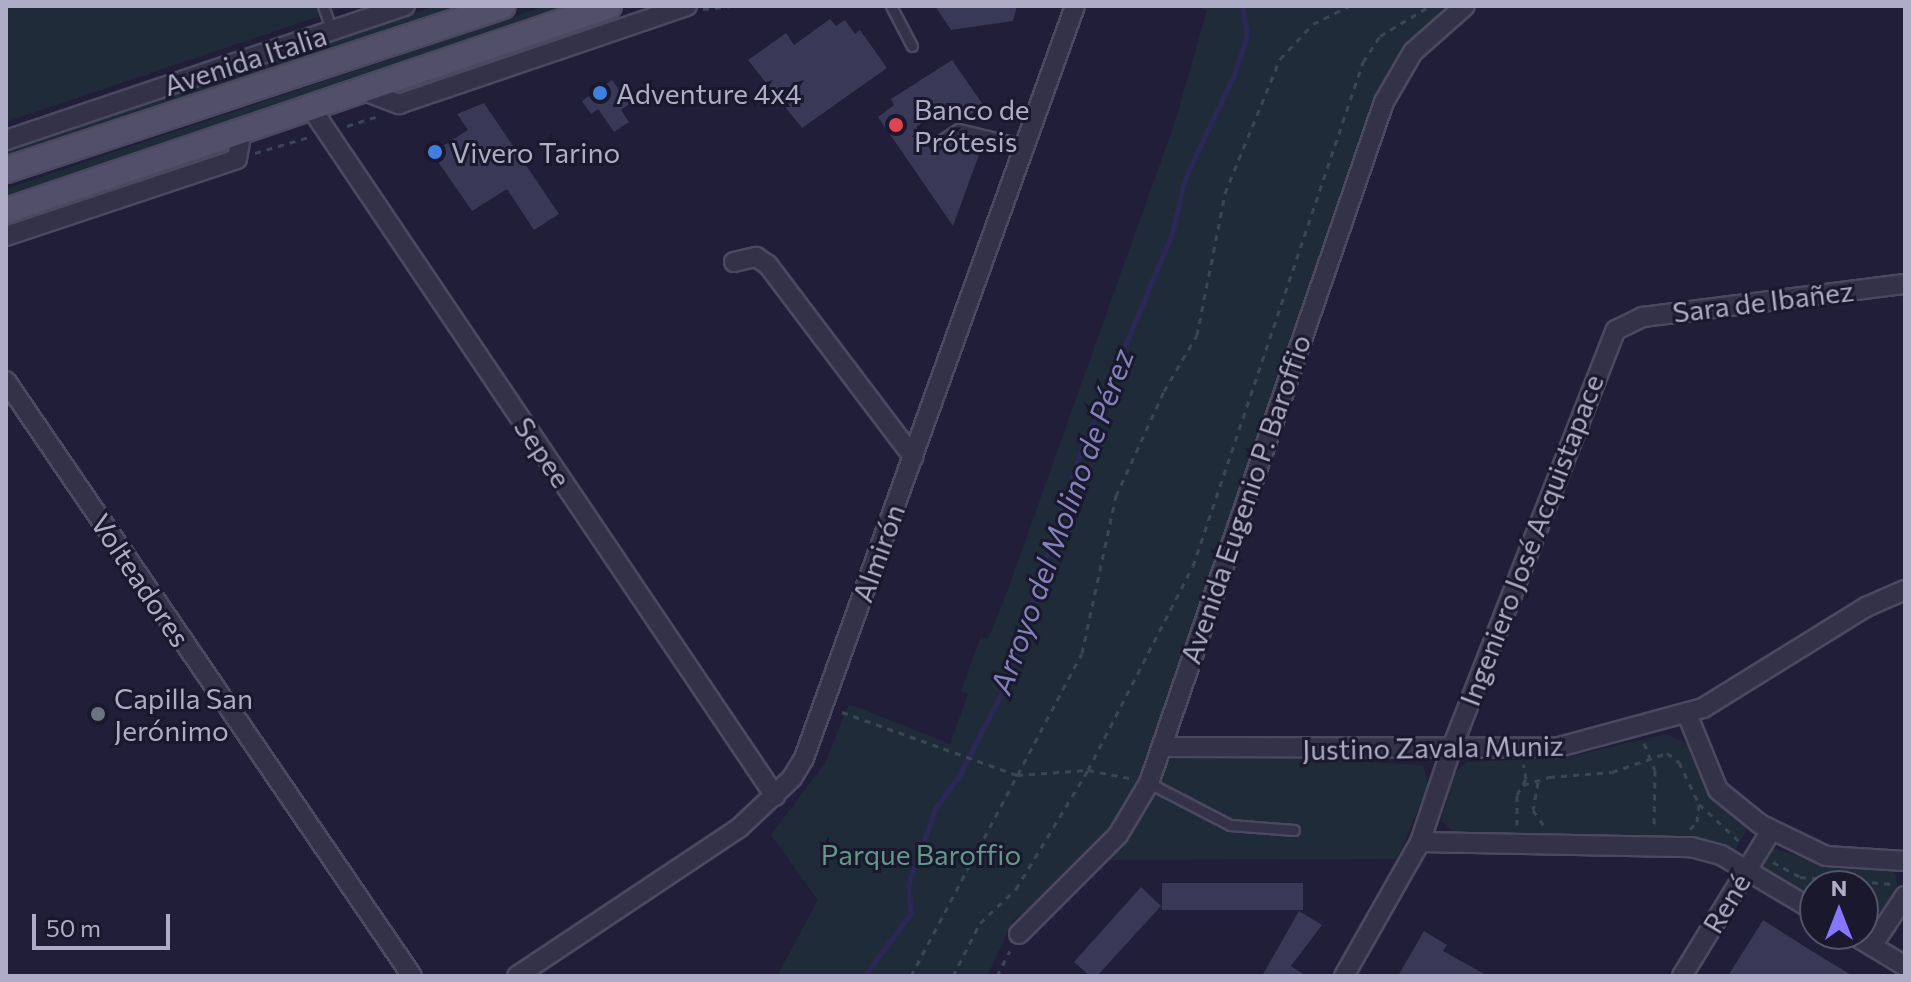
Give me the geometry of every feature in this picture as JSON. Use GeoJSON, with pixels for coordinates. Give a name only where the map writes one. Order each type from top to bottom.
{"type":"FeatureCollection","features":[{"type":"Feature","properties":{"kind":"main road","name":"Avenida Italia"},"geometry":{"type":"LineString","coordinates":[[6,170],[503,6]]}},
{"type":"Feature","properties":{"kind":"main road"},"geometry":{"type":"LineString","coordinates":[[6,211],[609,6]]}},
{"type":"Feature","properties":{"kind":"street","name":"Avenida Italia"},"geometry":{"type":"LineString","coordinates":[[6,140],[405,6]]}},
{"type":"Feature","properties":{"kind":"street"},"geometry":{"type":"LineString","coordinates":[[362,90],[399,104],[688,6]]}},
{"type":"Feature","properties":{"kind":"street","name":"Almirón"},"geometry":{"type":"LineString","coordinates":[[517,976],[739,828],[775,796],[804,758],[1075,6]]}},
{"type":"Feature","properties":{"kind":"street","name":"Avenida Eugenio P. Baroffio"},"geometry":{"type":"LineString","coordinates":[[1019,934],[1118,835],[1149,783],[1164,747],[1166,725],[1384,102],[1413,52],[1465,6]]}},
{"type":"Feature","properties":{"kind":"street","name":"Sepee"},"geometry":{"type":"LineString","coordinates":[[311,108],[775,796]]}},
{"type":"Feature","properties":{"kind":"street"},"geometry":{"type":"LineString","coordinates":[[6,236],[237,159],[242,132]]}},
{"type":"Feature","properties":{"kind":"street"},"geometry":{"type":"LineString","coordinates":[[734,262],[756,257],[768,265],[913,457]]}},
{"type":"Feature","properties":{"kind":"street","name":"Sara de Ibañez"},"geometry":{"type":"LineString","coordinates":[[1622,324],[1643,317],[1905,284]]}},
{"type":"Feature","properties":{"kind":"street","name":"Ingeniero José Acquistapace"},"geometry":{"type":"LineString","coordinates":[[1344,976],[1420,842],[1451,750],[1600,363],[1622,324]]}},
{"type":"Feature","properties":{"kind":"street","name":"Volteadores"},"geometry":{"type":"LineString","coordinates":[[6,381],[412,976]]}},
{"type":"Feature","properties":{"kind":"street","name":"Justino Zavala Muniz"},"geometry":{"type":"LineString","coordinates":[[1164,747],[1555,748],[1687,714],[1749,682],[1866,607],[1905,590]]}},
{"type":"Feature","properties":{"kind":"street"},"geometry":{"type":"LineString","coordinates":[[1687,714],[1718,790],[1771,831],[1826,856],[1905,861]]}},
{"type":"Feature","properties":{"kind":"street","name":"René"},"geometry":{"type":"LineString","coordinates":[[1682,976],[1771,831]]}},
{"type":"Feature","properties":{"kind":"street"},"geometry":{"type":"LineString","coordinates":[[1420,842],[1691,847],[1746,869],[1799,901]]}},
{"type":"Feature","properties":{"kind":"street"},"geometry":{"type":"LineString","coordinates":[[1879,935],[1905,896]]}},
{"type":"Feature","properties":{"kind":"street"},"geometry":{"type":"LineString","coordinates":[[1879,950],[1905,966]]}},
{"type":"Feature","properties":{"kind":"lane"},"geometry":{"type":"LineString","coordinates":[[323,6],[332,31]]}},
{"type":"Feature","properties":{"kind":"lane"},"geometry":{"type":"LineString","coordinates":[[891,6],[912,46]]}},
{"type":"Feature","properties":{"kind":"lane"},"geometry":{"type":"LineString","coordinates":[[943,139],[958,129],[1025,145]]}},
{"type":"Feature","properties":{"kind":"lane"},"geometry":{"type":"LineString","coordinates":[[1149,783],[1230,825],[1294,830]]}},
{"type":"Feature","properties":{"kind":"path"},"geometry":{"type":"LineString","coordinates":[[688,6],[716,11],[730,6]]}},
{"type":"Feature","properties":{"kind":"path"},"geometry":{"type":"LineString","coordinates":[[911,976],[1082,653],[1116,496],[1164,391],[1197,335],[1225,193],[1280,59],[1313,24],[1349,6]]}},
{"type":"Feature","properties":{"kind":"path"},"geometry":{"type":"LineString","coordinates":[[953,976],[980,923],[1016,889],[1088,770],[1193,566],[1363,62],[1380,36],[1430,6]]}},
{"type":"Feature","properties":{"kind":"path"},"geometry":{"type":"LineString","coordinates":[[823,704],[891,733],[952,749],[985,765],[1017,775],[1088,770],[1149,783]]}},
{"type":"Feature","properties":{"kind":"path"},"geometry":{"type":"LineString","coordinates":[[1637,729],[1655,770],[1654,833],[1667,833]]}},
{"type":"Feature","properties":{"kind":"path"},"geometry":{"type":"LineString","coordinates":[[1510,845],[1523,785],[1520,749]]}},
{"type":"Feature","properties":{"kind":"path"},"geometry":{"type":"LineString","coordinates":[[1523,785],[1612,772],[1649,756],[1667,753],[1679,762],[1699,804],[1757,852]]}},
{"type":"Feature","properties":{"kind":"path"},"geometry":{"type":"LineString","coordinates":[[1538,782],[1533,810],[1545,827],[1558,831]]}},
{"type":"Feature","properties":{"kind":"path"},"geometry":{"type":"LineString","coordinates":[[1679,834],[1697,822],[1699,804]]}},
{"type":"Feature","properties":{"kind":"path"},"geometry":{"type":"LineString","coordinates":[[997,976],[1019,934]]}},
{"type":"Feature","properties":{"kind":"green space"},"geometry":{"type":"Polygon","coordinates":[[[6,6],[349,6],[6,122],[6,6]]]}},
{"type":"Feature","properties":{"kind":"green space"},"geometry":{"type":"Polygon","coordinates":[[[436,6],[456,6],[6,159],[6,151],[436,6]]]}},
{"type":"Feature","properties":{"kind":"green space"},"geometry":{"type":"Polygon","coordinates":[[[545,6],[566,6],[6,197],[6,189],[545,6]]]}},
{"type":"Feature","properties":{"kind":"green space","name":"Parque Baroffio"},"geometry":{"type":"Polygon","coordinates":[[[1195,6],[1449,6],[1399,57],[1371,107],[1131,802],[1101,844],[1013,921],[987,976],[777,976],[818,900],[771,835],[825,763],[849,704],[950,744],[968,694],[961,691],[981,636],[988,639],[1008,589],[1175,122],[1207,10],[1195,6]]]}},
{"type":"Feature","properties":{"kind":"green space"},"geometry":{"type":"Polygon","coordinates":[[[1666,734],[1686,743],[1710,794],[1748,827],[1735,850],[1710,840],[1456,834],[1441,820],[1454,774],[1467,762],[1563,758],[1666,734]]]}},
{"type":"Feature","properties":{"kind":"green space"},"geometry":{"type":"Polygon","coordinates":[[[1265,756],[1423,765],[1428,786],[1397,859],[1108,860],[1171,757],[1265,756]]]}},
{"type":"Feature","properties":{"kind":"green space"},"geometry":{"type":"Polygon","coordinates":[[[1772,848],[1826,864],[1889,869],[1896,874],[1897,888],[1879,915],[1879,870],[1799,870],[1799,891],[1760,862],[1772,848]]]}},
{"type":"Feature","properties":{"kind":"building"},"geometry":{"type":"Polygon","coordinates":[[[935,6],[1017,6],[1013,21],[951,30],[935,6]]]}},
{"type":"Feature","properties":{"kind":"building"},"geometry":{"type":"Polygon","coordinates":[[[830,19],[836,26],[845,20],[855,34],[860,30],[887,68],[802,128],[748,60],[786,33],[794,45],[830,19]]]}},
{"type":"Feature","properties":{"kind":"building"},"geometry":{"type":"Polygon","coordinates":[[[952,60],[984,106],[965,118],[954,102],[916,127],[933,154],[952,143],[980,152],[953,226],[878,117],[894,105],[891,99],[952,60]]]}},
{"type":"Feature","properties":{"kind":"building"},"geometry":{"type":"Polygon","coordinates":[[[612,80],[629,104],[621,110],[629,122],[614,132],[598,109],[591,114],[582,101],[612,80]]]}},
{"type":"Feature","properties":{"kind":"building"},"geometry":{"type":"Polygon","coordinates":[[[484,103],[559,214],[534,230],[507,189],[472,211],[432,153],[468,130],[457,114],[484,103]]]}},
{"type":"Feature","properties":{"kind":"building"},"geometry":{"type":"Polygon","coordinates":[[[1162,883],[1303,883],[1303,910],[1162,910],[1162,883]]]}},
{"type":"Feature","properties":{"kind":"building"},"geometry":{"type":"Polygon","coordinates":[[[1141,887],[1161,906],[1097,976],[1090,976],[1074,962],[1141,887]]]}},
{"type":"Feature","properties":{"kind":"building"},"geometry":{"type":"Polygon","coordinates":[[[1299,911],[1322,925],[1291,966],[1306,976],[1262,976],[1299,911]]]}},
{"type":"Feature","properties":{"kind":"building"},"geometry":{"type":"Polygon","coordinates":[[[1763,920],[1799,943],[1799,950],[1810,950],[1853,976],[1728,976],[1763,920]]]}},
{"type":"Feature","properties":{"kind":"building"},"geometry":{"type":"Polygon","coordinates":[[[1424,931],[1447,945],[1443,951],[1488,976],[1398,976],[1424,931]]]}},
{"type":"Feature","properties":{"kind":"waterway","name":"Arroyo del Molino de Pérez"},"geometry":{"type":"LineString","coordinates":[[864,976],[911,913],[908,885],[935,809],[960,774],[1002,692],[1081,450],[1172,233],[1185,178],[1234,75],[1247,36],[1242,6]]}},
{"type":"Feature","properties":{"kind":"place","name":"Adventure 4x4"},"geometry":{"type":"Point","coordinates":[600,93]}},
{"type":"Feature","properties":{"kind":"place","name":"Banco de Prótesis"},"geometry":{"type":"Point","coordinates":[896,125]}},
{"type":"Feature","properties":{"kind":"place","name":"Vivero Tarino"},"geometry":{"type":"Point","coordinates":[435,152]}},
{"type":"Feature","properties":{"kind":"place","name":"Capilla San Jerónimo"},"geometry":{"type":"Point","coordinates":[98,714]}}]}
